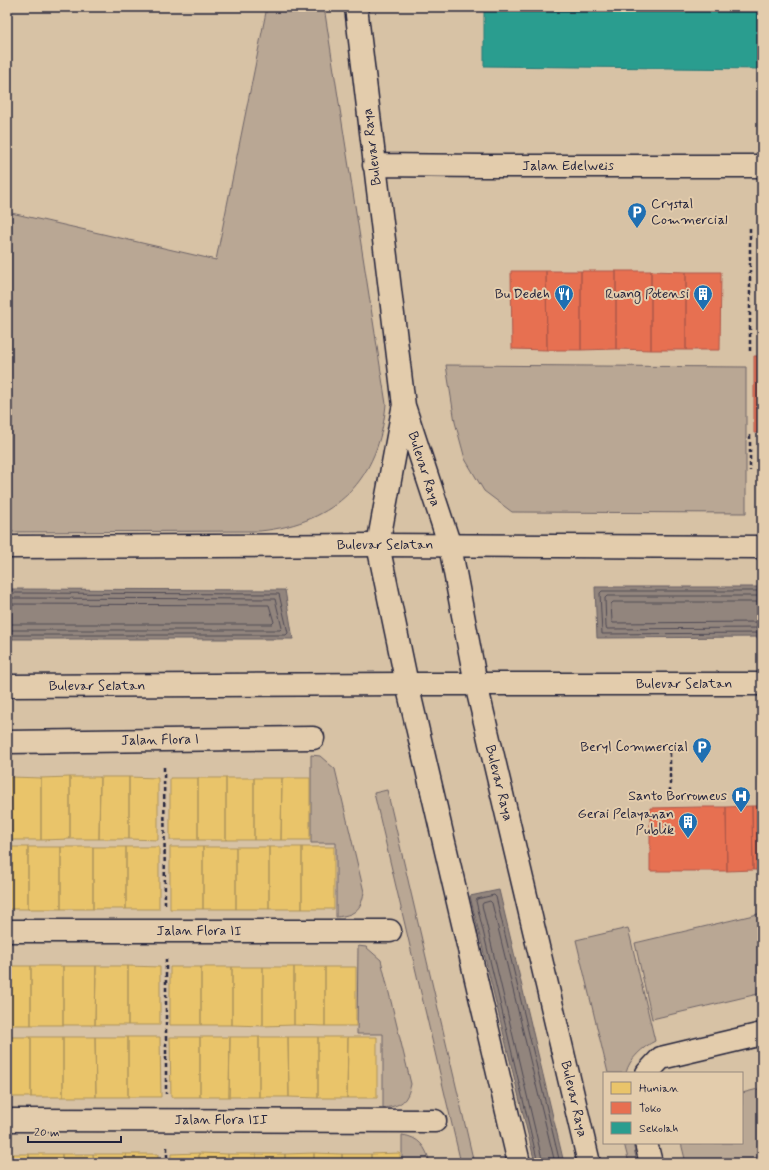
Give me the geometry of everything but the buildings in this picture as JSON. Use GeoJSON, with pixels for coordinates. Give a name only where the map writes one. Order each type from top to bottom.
{"type":"FeatureCollection","features":[{"type":"Feature","properties":{"kind":"street","name":"Bulevar Raya"},"geometry":{"type":"LineString","coordinates":[[356,7],[404,406],[450,546],[476,684],[589,1163]]}},
{"type":"Feature","properties":{"kind":"street","name":"Jalan Edelweis"},"geometry":{"type":"LineString","coordinates":[[374,165],[762,166]]}},
{"type":"Feature","properties":{"kind":"street","name":"Bulevar Raya"},"geometry":{"type":"LineString","coordinates":[[404,406],[378,545],[407,684],[519,1163]]}},
{"type":"Feature","properties":{"kind":"street","name":"Bulevar Selatan"},"geometry":{"type":"LineString","coordinates":[[7,546],[378,545],[762,547]]}},
{"type":"Feature","properties":{"kind":"street","name":"Bulevar Selatan"},"geometry":{"type":"LineString","coordinates":[[7,686],[762,684]]}},
{"type":"Feature","properties":{"kind":"street","name":"Jalan Flora I"},"geometry":{"type":"LineString","coordinates":[[7,742],[313,738]]}},
{"type":"Feature","properties":{"kind":"street","name":"Jalan Flora II"},"geometry":{"type":"LineString","coordinates":[[7,931],[390,931]]}},
{"type":"Feature","properties":{"kind":"street"},"geometry":{"type":"LineString","coordinates":[[654,1066],[762,1034]]}},
{"type":"Feature","properties":{"kind":"street","name":"Jalan Flora III"},"geometry":{"type":"LineString","coordinates":[[7,1120],[435,1121]]}},
{"type":"Feature","properties":{"kind":"street"},"geometry":{"type":"LineString","coordinates":[[646,1144],[651,1163]]}},
{"type":"Feature","properties":{"kind":"path"},"geometry":{"type":"LineString","coordinates":[[750,228],[750,353]]}},
{"type":"Feature","properties":{"kind":"path"},"geometry":{"type":"LineString","coordinates":[[750,435],[750,471]]}},
{"type":"Feature","properties":{"kind":"path"},"geometry":{"type":"LineString","coordinates":[[670,753],[670,800]]}},
{"type":"Feature","properties":{"kind":"shaded area"},"geometry":{"type":"Polygon","coordinates":[[[267,7],[324,7],[386,404],[382,431],[374,455],[363,475],[349,493],[331,507],[311,518],[287,526],[260,531],[7,532],[7,212],[216,260],[267,7]]]}},
{"type":"Feature","properties":{"kind":"shaded area"},"geometry":{"type":"Polygon","coordinates":[[[446,365],[746,367],[746,513],[512,512],[484,491],[465,459],[455,422],[446,365]]]}},
{"type":"Feature","properties":{"kind":"shaded area"},"geometry":{"type":"Polygon","coordinates":[[[311,755],[320,756],[335,769],[364,892],[359,908],[348,915],[336,917],[336,843],[311,843],[311,755]]]}},
{"type":"Feature","properties":{"kind":"shaded area"},"geometry":{"type":"Polygon","coordinates":[[[387,790],[474,1163],[461,1163],[374,793],[387,790]]]}},
{"type":"Feature","properties":{"kind":"shaded area"},"geometry":{"type":"Polygon","coordinates":[[[762,913],[762,993],[652,1019],[635,943],[762,913]]]}},
{"type":"Feature","properties":{"kind":"shaded area"},"geometry":{"type":"Polygon","coordinates":[[[628,928],[655,1041],[633,1058],[626,1072],[608,1072],[576,940],[628,928]]]}},
{"type":"Feature","properties":{"kind":"shaded area"},"geometry":{"type":"Polygon","coordinates":[[[358,946],[366,947],[381,960],[411,1084],[405,1099],[394,1106],[383,1108],[383,1034],[357,1034],[358,946]]]}},
{"type":"Feature","properties":{"kind":"shaded area"},"geometry":{"type":"Polygon","coordinates":[[[762,1088],[762,1163],[686,1163],[681,1144],[743,1144],[743,1093],[762,1088]]]}},
{"type":"Feature","properties":{"kind":"shaded area"},"geometry":{"type":"Polygon","coordinates":[[[402,1135],[413,1138],[421,1144],[430,1163],[402,1163],[402,1135]]]}},
{"type":"Feature","properties":{"kind":"shaded area"},"geometry":{"type":"Polygon","coordinates":[[[624,1144],[633,1144],[637,1163],[629,1163],[624,1144]]]}},
{"type":"Feature","properties":{"kind":"water"},"geometry":{"type":"Polygon","coordinates":[[[595,587],[762,587],[762,637],[597,638],[595,587]]]}},
{"type":"Feature","properties":{"kind":"water"},"geometry":{"type":"Polygon","coordinates":[[[7,589],[285,590],[293,639],[7,639],[7,589]]]}},
{"type":"Feature","properties":{"kind":"water"},"geometry":{"type":"Polygon","coordinates":[[[499,890],[564,1163],[535,1163],[470,896],[499,890]]]}},
{"type":"Feature","properties":{"kind":"place","name":"Crystal Commercial"},"geometry":{"type":"Point","coordinates":[637,229]}},
{"type":"Feature","properties":{"kind":"place","name":"Bu Dedeh"},"geometry":{"type":"Point","coordinates":[564,311]}},
{"type":"Feature","properties":{"kind":"place","name":"Ruang Potensi"},"geometry":{"type":"Point","coordinates":[703,311]}},
{"type":"Feature","properties":{"kind":"place","name":"Beryl Commercial"},"geometry":{"type":"Point","coordinates":[702,764]}},
{"type":"Feature","properties":{"kind":"place","name":"Santo Borromeus"},"geometry":{"type":"Point","coordinates":[741,813]}},
{"type":"Feature","properties":{"kind":"place","name":"Gerai Pelayanan Publik"},"geometry":{"type":"Point","coordinates":[688,839]}}]}
